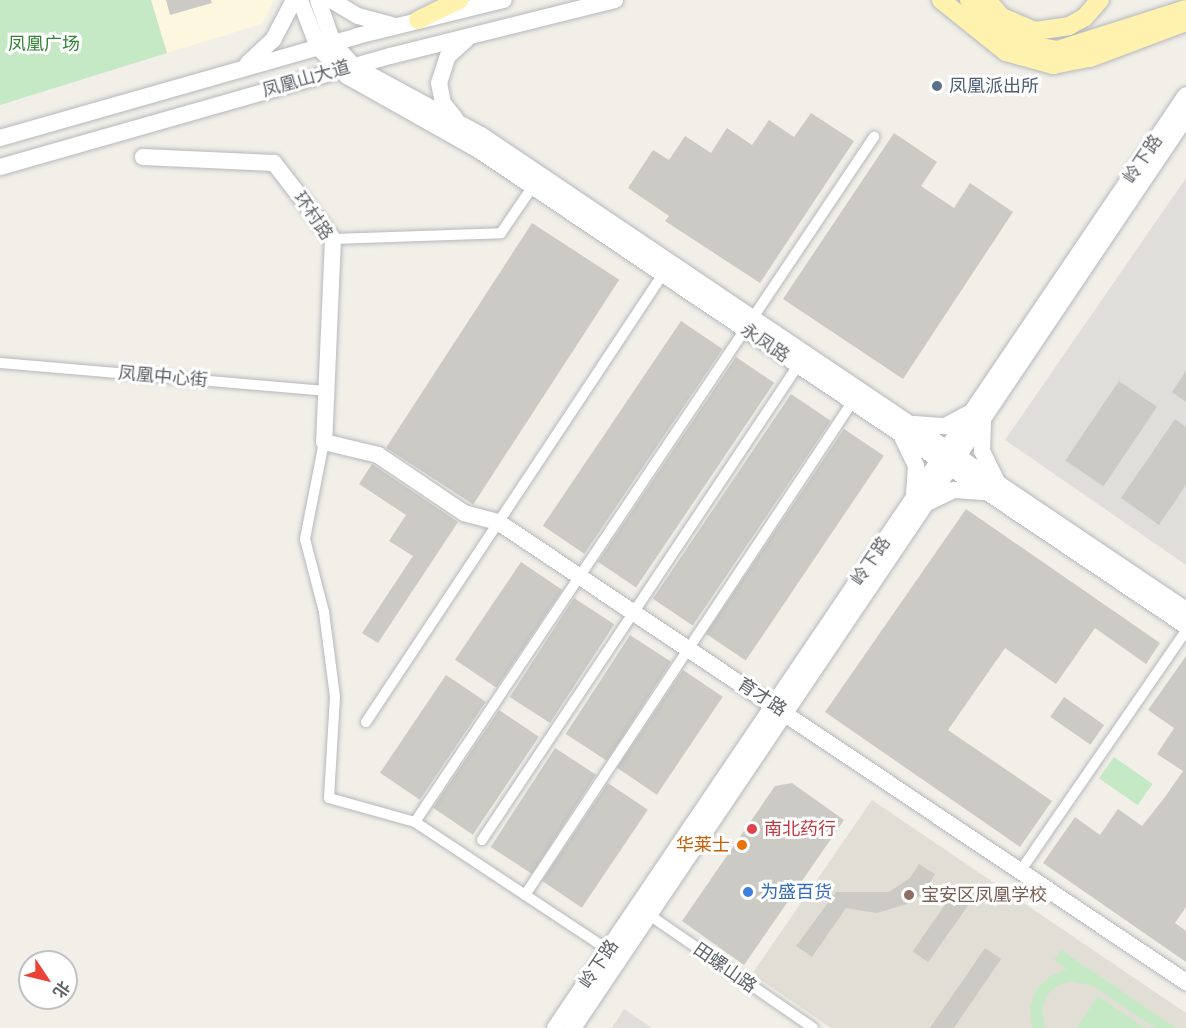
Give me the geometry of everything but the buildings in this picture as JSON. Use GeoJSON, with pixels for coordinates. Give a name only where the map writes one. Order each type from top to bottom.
{"type":"FeatureCollection","features":[{"type":"Feature","properties":{"kind":"main road"},"geometry":{"type":"LineString","coordinates":[[418,20],[459,0]]}},
{"type":"Feature","properties":{"kind":"main road"},"geometry":{"type":"LineString","coordinates":[[941,0],[1006,52],[1053,65],[1090,58],[1184,14]]}},
{"type":"Feature","properties":{"kind":"main road"},"geometry":{"type":"LineString","coordinates":[[969,0],[996,31],[1035,49],[1057,50],[1184,14]]}},
{"type":"Feature","properties":{"kind":"main road"},"geometry":{"type":"LineString","coordinates":[[987,0],[1002,17],[1035,31],[1069,26],[1085,17],[1100,0]]}},
{"type":"Feature","properties":{"kind":"street"},"geometry":{"type":"LineString","coordinates":[[237,70],[273,40],[294,0]]}},
{"type":"Feature","properties":{"kind":"street"},"geometry":{"type":"LineString","coordinates":[[300,0],[326,45],[346,68]]}},
{"type":"Feature","properties":{"kind":"street"},"geometry":{"type":"LineString","coordinates":[[318,0],[326,45]]}},
{"type":"Feature","properties":{"kind":"street"},"geometry":{"type":"LineString","coordinates":[[331,0],[365,19],[398,26]]}},
{"type":"Feature","properties":{"kind":"street","name":"凤凰山大道"},"geometry":{"type":"LineString","coordinates":[[0,138],[326,45],[504,0]]}},
{"type":"Feature","properties":{"kind":"street","name":"凤凰山大道"},"geometry":{"type":"LineString","coordinates":[[0,167],[346,68],[615,0]]}},
{"type":"Feature","properties":{"kind":"street"},"geometry":{"type":"LineString","coordinates":[[460,123],[443,103],[439,82],[448,56],[470,36]]}},
{"type":"Feature","properties":{"kind":"street","name":"永凤路"},"geometry":{"type":"LineString","coordinates":[[346,68],[460,123],[667,269],[998,492],[1186,626]]}},
{"type":"Feature","properties":{"kind":"street","name":"永凤路"},"geometry":{"type":"LineString","coordinates":[[346,68],[667,269]]}},
{"type":"Feature","properties":{"kind":"street","name":"岭下路"},"geometry":{"type":"LineString","coordinates":[[982,409],[1186,95]]}},
{"type":"Feature","properties":{"kind":"street","name":"岭下路"},"geometry":{"type":"LineString","coordinates":[[555,1028],[614,954],[948,458],[1186,117]]}},
{"type":"Feature","properties":{"kind":"street"},"geometry":{"type":"LineString","coordinates":[[0,130],[25,131]]}},
{"type":"Feature","properties":{"kind":"street"},"geometry":{"type":"LineString","coordinates":[[415,822],[874,137]]}},
{"type":"Feature","properties":{"kind":"street","name":"环村路"},"geometry":{"type":"LineString","coordinates":[[143,157],[274,163],[333,239],[324,442]]}},
{"type":"Feature","properties":{"kind":"street"},"geometry":{"type":"LineString","coordinates":[[333,239],[501,233],[533,186]]}},
{"type":"Feature","properties":{"kind":"street"},"geometry":{"type":"LineString","coordinates":[[366,722],[667,269]]}},
{"type":"Feature","properties":{"kind":"street"},"geometry":{"type":"LineString","coordinates":[[482,840],[802,360]]}},
{"type":"Feature","properties":{"kind":"street","name":"凤凰中心街"},"geometry":{"type":"LineString","coordinates":[[0,363],[326,391]]}},
{"type":"Feature","properties":{"kind":"street"},"geometry":{"type":"LineString","coordinates":[[525,895],[856,396]]}},
{"type":"Feature","properties":{"kind":"street"},"geometry":{"type":"LineString","coordinates":[[896,423],[938,427],[958,421],[982,409],[982,452],[998,492]]}},
{"type":"Feature","properties":{"kind":"street"},"geometry":{"type":"LineString","coordinates":[[896,423],[916,466],[916,507],[954,490],[998,492]]}},
{"type":"Feature","properties":{"kind":"street"},"geometry":{"type":"LineString","coordinates":[[324,442],[305,539],[324,612],[335,697],[329,798],[415,822],[614,954]]}},
{"type":"Feature","properties":{"kind":"street","name":"育才路"},"geometry":{"type":"LineString","coordinates":[[324,442],[378,456],[464,513],[498,522],[780,708],[1186,982]]}},
{"type":"Feature","properties":{"kind":"street","name":"永凤路"},"geometry":{"type":"LineString","coordinates":[[998,492],[1186,610]]}},
{"type":"Feature","properties":{"kind":"street"},"geometry":{"type":"LineString","coordinates":[[1021,870],[1186,631]]}},
{"type":"Feature","properties":{"kind":"street","name":"田螺山路"},"geometry":{"type":"LineString","coordinates":[[643,911],[813,1028]]}},
{"type":"Feature","properties":{"kind":"street","name":"岭下路"},"geometry":{"type":"LineString","coordinates":[[573,1028],[614,954]]}},
{"type":"Feature","properties":{"kind":"shaded area"},"geometry":{"type":"Polygon","coordinates":[[[151,0],[274,0],[262,24],[167,53],[151,0]]]}},
{"type":"Feature","properties":{"kind":"shaded area"},"geometry":{"type":"Polygon","coordinates":[[[1186,178],[1186,565],[1005,440],[1186,178]]]}},
{"type":"Feature","properties":{"kind":"shaded area","name":"宝安区凤凰学校"},"geometry":{"type":"Polygon","coordinates":[[[872,800],[1186,1013],[1186,1028],[831,1028],[752,974],[872,800]]]}},
{"type":"Feature","properties":{"kind":"shaded area"},"geometry":{"type":"Polygon","coordinates":[[[624,1009],[652,1028],[612,1028],[624,1009]]]}},
{"type":"Feature","properties":{"kind":"green space","name":"凤凰广场"},"geometry":{"type":"Polygon","coordinates":[[[0,0],[151,0],[167,53],[0,105],[0,0]]]}},
{"type":"Feature","properties":{"kind":"green space"},"geometry":{"type":"Polygon","coordinates":[[[1114,757],[1153,784],[1138,805],[1099,778],[1114,757]]]}},
{"type":"Feature","properties":{"kind":"green space"},"geometry":{"type":"Polygon","coordinates":[[[1061,950],[1176,1028],[1155,1028],[1093,986],[1072,981],[1058,985],[1047,995],[1042,1009],[1045,1028],[1032,1028],[1030,1007],[1037,988],[1052,975],[1067,969],[1054,960],[1061,950]]]}},
{"type":"Feature","properties":{"kind":"green space"},"geometry":{"type":"Polygon","coordinates":[[[1098,996],[1145,1028],[1077,1028],[1098,996]]]}},
{"type":"Feature","properties":{"kind":"place","name":"凤凰派出所"},"geometry":{"type":"Point","coordinates":[937,86]}},
{"type":"Feature","properties":{"kind":"place","name":"南北药行"},"geometry":{"type":"Point","coordinates":[752,829]}},
{"type":"Feature","properties":{"kind":"place","name":"华莱士"},"geometry":{"type":"Point","coordinates":[742,845]}},
{"type":"Feature","properties":{"kind":"place","name":"为盛百货"},"geometry":{"type":"Point","coordinates":[748,892]}},
{"type":"Feature","properties":{"kind":"place","name":"宝安区凤凰学校"},"geometry":{"type":"Point","coordinates":[909,895]}}]}
